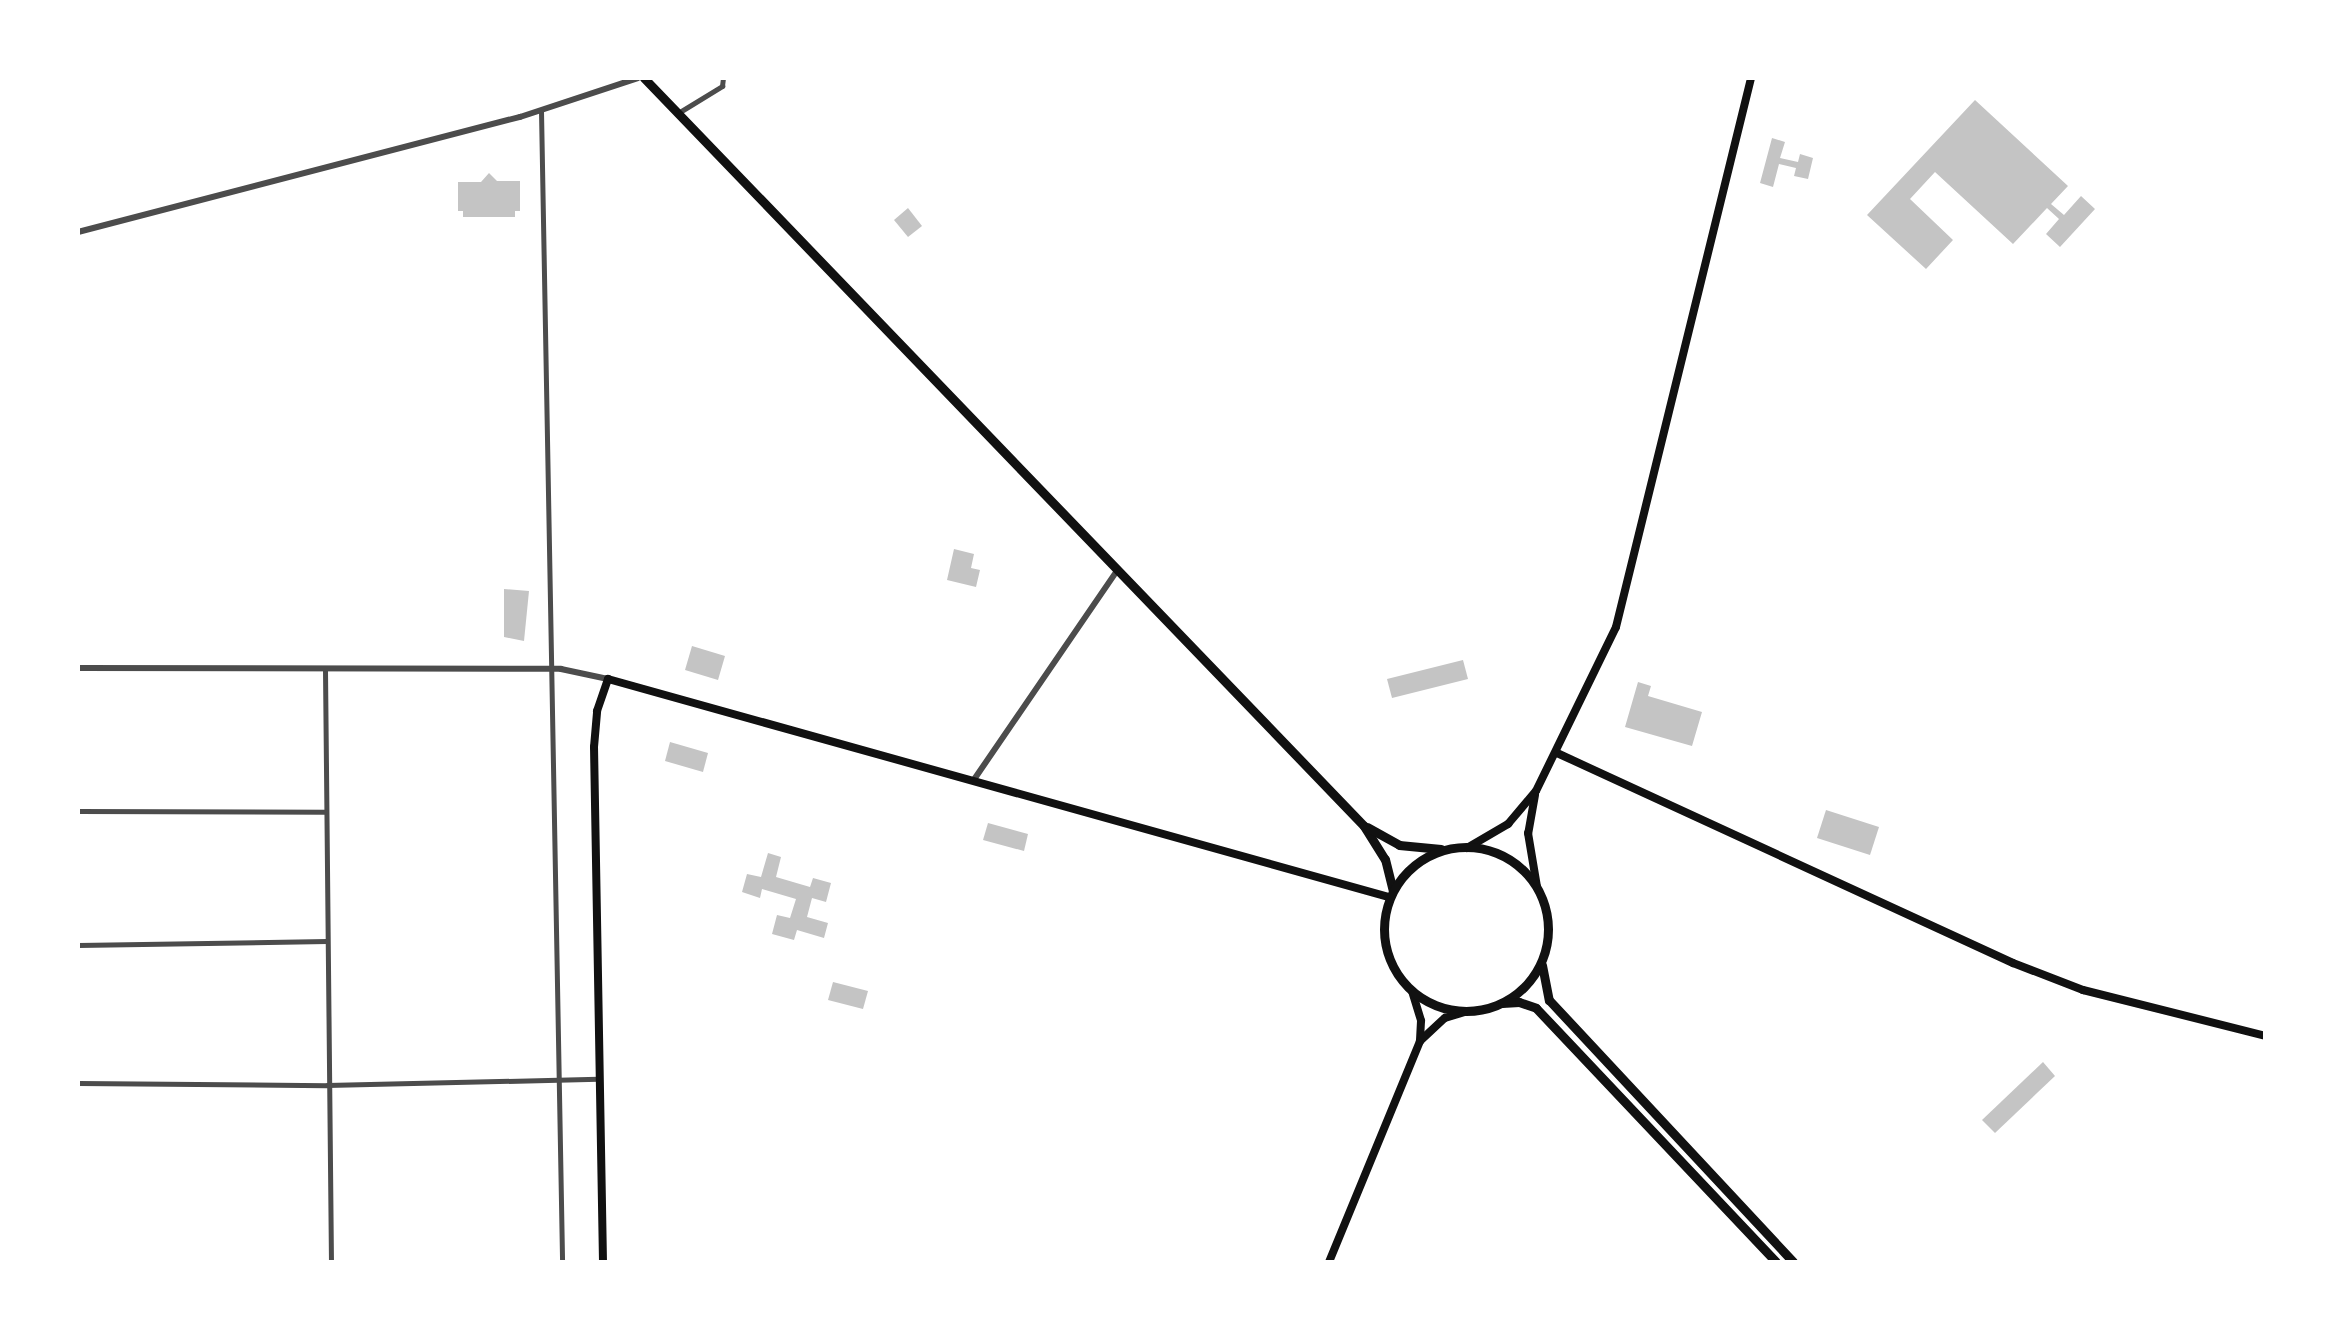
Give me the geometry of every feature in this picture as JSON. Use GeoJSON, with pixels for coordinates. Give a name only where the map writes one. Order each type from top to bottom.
{"type":"FeatureCollection","features":[{"type":"Feature","properties":{"kind":"main road"},"geometry":{"type":"LineString","coordinates":[[641,78],[1364,826],[1385,859],[1391,894],[1383,921],[1384,940],[1398,974],[1412,991],[1445,1009],[1468,1012]]}},
{"type":"Feature","properties":{"kind":"main road"},"geometry":{"type":"LineString","coordinates":[[1467,848],[1508,824],[1536,791],[1620,612],[1751,78]]}},
{"type":"Feature","properties":{"kind":"main road"},"geometry":{"type":"LineString","coordinates":[[603,1262],[594,748],[600,698],[608,679],[1391,894]]}},
{"type":"Feature","properties":{"kind":"main road"},"geometry":{"type":"LineString","coordinates":[[1557,753],[2013,963],[2083,990],[2266,1036]]}},
{"type":"Feature","properties":{"kind":"main road"},"geometry":{"type":"LineString","coordinates":[[1536,791],[1528,833],[1536,888],[1548,923],[1542,965],[1549,1000],[1793,1262]]}},
{"type":"Feature","properties":{"kind":"main road"},"geometry":{"type":"LineString","coordinates":[[1364,826],[1399,845],[1467,848],[1508,859],[1536,888]]}},
{"type":"Feature","properties":{"kind":"main road"},"geometry":{"type":"LineString","coordinates":[[1391,894],[1424,859],[1447,850]]}},
{"type":"Feature","properties":{"kind":"main road"},"geometry":{"type":"LineString","coordinates":[[1499,1004],[1520,992],[1542,965]]}},
{"type":"Feature","properties":{"kind":"main road"},"geometry":{"type":"LineString","coordinates":[[1329,1262],[1420,1041],[1421,1021],[1412,991]]}},
{"type":"Feature","properties":{"kind":"main road"},"geometry":{"type":"LineString","coordinates":[[1420,1041],[1445,1018],[1499,1004],[1518,1002],[1536,1008],[1776,1262]]}},
{"type":"Feature","properties":{"kind":"street"},"geometry":{"type":"LineString","coordinates":[[78,232],[541,111],[641,78]]}},
{"type":"Feature","properties":{"kind":"street"},"geometry":{"type":"LineString","coordinates":[[678,113],[722,86],[723,78]]}},
{"type":"Feature","properties":{"kind":"street"},"geometry":{"type":"LineString","coordinates":[[541,111],[562,1262]]}},
{"type":"Feature","properties":{"kind":"street"},"geometry":{"type":"LineString","coordinates":[[972,782],[1117,570]]}},
{"type":"Feature","properties":{"kind":"street"},"geometry":{"type":"LineString","coordinates":[[78,668],[550,669],[608,679]]}},
{"type":"Feature","properties":{"kind":"street"},"geometry":{"type":"LineString","coordinates":[[325,670],[331,1262]]}},
{"type":"Feature","properties":{"kind":"street"},"geometry":{"type":"LineString","coordinates":[[78,811],[326,812]]}},
{"type":"Feature","properties":{"kind":"street"},"geometry":{"type":"LineString","coordinates":[[78,945],[327,942]]}},
{"type":"Feature","properties":{"kind":"street"},"geometry":{"type":"LineString","coordinates":[[78,1082],[327,1086],[598,1079]]}},
{"type":"Feature","properties":{"kind":"building"},"geometry":{"type":"Polygon","coordinates":[[[1975,100],[2068,186],[2051,204],[2064,215],[2081,196],[2095,209],[2060,247],[2046,234],[2059,219],[2047,208],[2013,244],[1935,172],[1910,199],[1953,240],[1926,269],[1867,215],[1975,100]]]}},
{"type":"Feature","properties":{"kind":"building"},"geometry":{"type":"Polygon","coordinates":[[[1772,138],[1785,142],[1780,158],[1798,162],[1800,154],[1813,158],[1808,179],[1794,176],[1796,168],[1779,164],[1773,187],[1760,183],[1772,138]]]}},
{"type":"Feature","properties":{"kind":"building"},"geometry":{"type":"Polygon","coordinates":[[[489,173],[497,181],[520,181],[520,211],[515,211],[515,217],[463,217],[463,211],[458,211],[458,182],[481,182],[489,173]]]}},
{"type":"Feature","properties":{"kind":"building"},"geometry":{"type":"Polygon","coordinates":[[[908,208],[922,226],[908,237],[894,220],[908,208]]]}},
{"type":"Feature","properties":{"kind":"building"},"geometry":{"type":"Polygon","coordinates":[[[954,549],[974,554],[971,568],[980,570],[976,587],[947,580],[954,549]]]}},
{"type":"Feature","properties":{"kind":"building"},"geometry":{"type":"Polygon","coordinates":[[[504,589],[529,591],[524,641],[504,637],[504,589]]]}},
{"type":"Feature","properties":{"kind":"building"},"geometry":{"type":"Polygon","coordinates":[[[692,646],[725,656],[718,680],[685,670],[692,646]]]}},
{"type":"Feature","properties":{"kind":"building"},"geometry":{"type":"Polygon","coordinates":[[[1463,660],[1468,679],[1392,698],[1387,679],[1463,660]]]}},
{"type":"Feature","properties":{"kind":"building"},"geometry":{"type":"Polygon","coordinates":[[[1638,682],[1651,686],[1648,696],[1702,712],[1692,746],[1625,727],[1638,682]]]}},
{"type":"Feature","properties":{"kind":"building"},"geometry":{"type":"Polygon","coordinates":[[[670,742],[708,753],[703,772],[665,761],[670,742]]]}},
{"type":"Feature","properties":{"kind":"building"},"geometry":{"type":"Polygon","coordinates":[[[1826,810],[1879,827],[1870,855],[1817,838],[1826,810]]]}},
{"type":"Feature","properties":{"kind":"building"},"geometry":{"type":"Polygon","coordinates":[[[988,823],[1028,834],[1024,851],[983,840],[988,823]]]}},
{"type":"Feature","properties":{"kind":"building"},"geometry":{"type":"Polygon","coordinates":[[[768,853],[781,857],[776,877],[810,887],[813,878],[831,883],[826,902],[812,898],[807,917],[828,923],[824,938],[797,930],[794,940],[772,934],[777,915],[790,918],[796,899],[762,889],[760,898],[742,892],[747,874],[761,877],[768,853]]]}},
{"type":"Feature","properties":{"kind":"building"},"geometry":{"type":"Polygon","coordinates":[[[833,982],[868,991],[863,1009],[828,1000],[833,982]]]}},
{"type":"Feature","properties":{"kind":"building"},"geometry":{"type":"Polygon","coordinates":[[[2043,1062],[2055,1076],[1995,1133],[1982,1120],[2043,1062]]]}}]}
